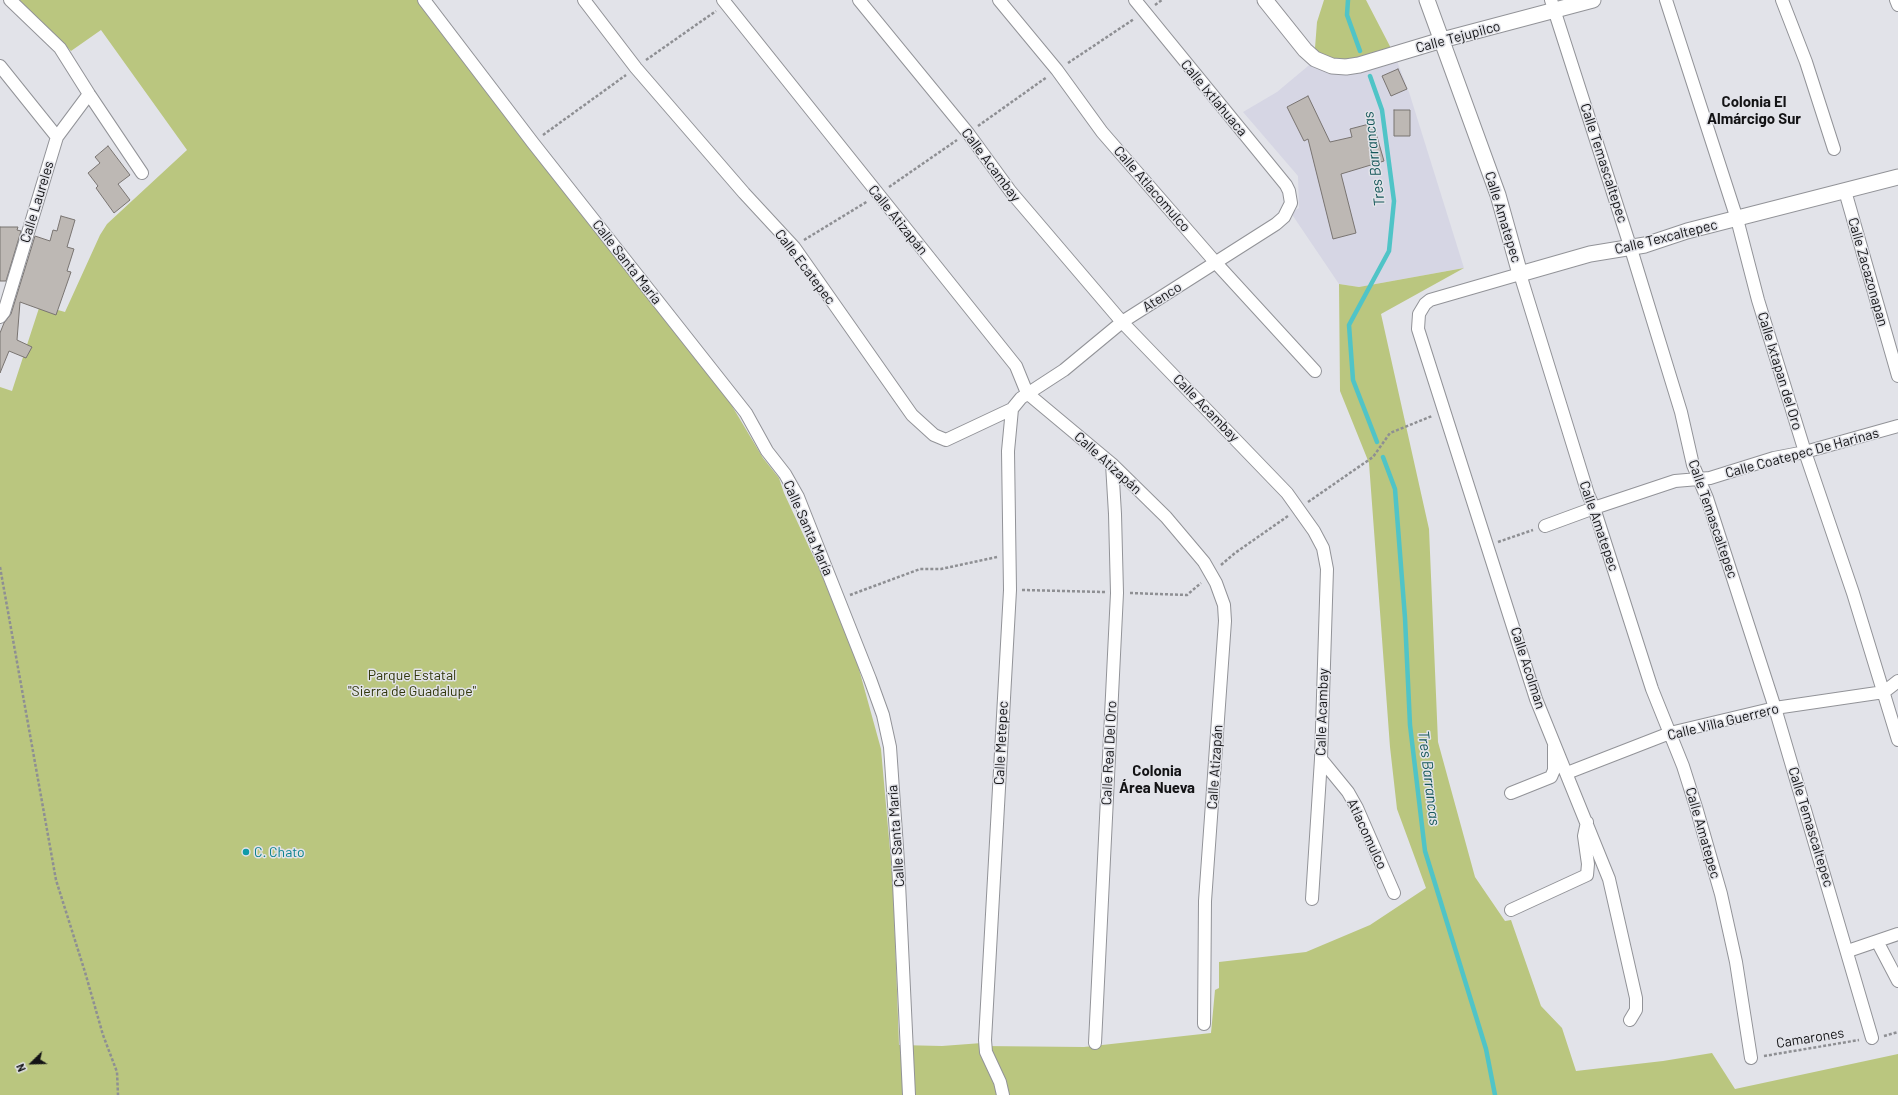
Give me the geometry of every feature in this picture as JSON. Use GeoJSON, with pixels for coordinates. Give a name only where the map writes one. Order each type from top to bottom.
{"type":"FeatureCollection","features":[{"type":"Feature","properties":{"kind":"street"},"geometry":{"type":"LineString","coordinates":[[10,0],[60,48],[142,174]]}},
{"type":"Feature","properties":{"kind":"street","name":"Calle Santa María"},"geometry":{"type":"LineString","coordinates":[[424,0],[533,143],[746,414],[767,451],[785,474],[798,497],[883,715],[890,747],[898,862],[909,1095]]}},
{"type":"Feature","properties":{"kind":"street","name":"Calle Ecatepec"},"geometry":{"type":"LineString","coordinates":[[584,0],[636,68],[744,194],[794,247],[912,415],[934,435],[946,440],[1012,409]]}},
{"type":"Feature","properties":{"kind":"street","name":"Calle Atizapán"},"geometry":{"type":"LineString","coordinates":[[723,0],[1016,366],[1027,393],[1112,464],[1166,517],[1204,562],[1211,574],[1224,605],[1225,621],[1205,901],[1204,1024]]}},
{"type":"Feature","properties":{"kind":"street","name":"Calle Acambay"},"geometry":{"type":"LineString","coordinates":[[859,0],[968,133],[1011,192],[1122,322],[1229,431],[1287,493],[1314,531],[1326,557],[1321,759],[1312,899]]}},
{"type":"Feature","properties":{"kind":"street","name":"Calle Atlacomulco"},"geometry":{"type":"LineString","coordinates":[[999,0],[1057,70],[1102,132],[1216,263],[1315,371]]}},
{"type":"Feature","properties":{"kind":"street","name":"Calle Ixtlahuaca"},"geometry":{"type":"LineString","coordinates":[[1135,0],[1286,185],[1291,197]]}},
{"type":"Feature","properties":{"kind":"street","name":"Calle Tejupilco"},"geometry":{"type":"LineString","coordinates":[[1265,0],[1305,50],[1322,63],[1346,67],[1359,65],[1553,6],[1593,0]]}},
{"type":"Feature","properties":{"kind":"street","name":"Calle Amatepec"},"geometry":{"type":"LineString","coordinates":[[1427,0],[1498,195],[1520,274],[1588,494],[1594,508],[1652,689],[1670,733],[1696,807],[1721,894],[1736,962],[1751,1058]]}},
{"type":"Feature","properties":{"kind":"street","name":"Calle Ixtapan del Oro"},"geometry":{"type":"LineString","coordinates":[[1666,0],[1737,219],[1758,300],[1805,452],[1853,593],[1898,740]]}},
{"type":"Feature","properties":{"kind":"street"},"geometry":{"type":"LineString","coordinates":[[1782,0],[1806,62],[1834,149]]}},
{"type":"Feature","properties":{"kind":"street"},"geometry":{"type":"LineString","coordinates":[[1896,0],[1898,5]]}},
{"type":"Feature","properties":{"kind":"street","name":"Calle Temascaltepec"},"geometry":{"type":"LineString","coordinates":[[1553,6],[1631,249],[1681,412],[1693,465],[1700,479],[1775,708],[1848,951],[1872,1038]]}},
{"type":"Feature","properties":{"kind":"street"},"geometry":{"type":"LineString","coordinates":[[0,66],[57,137]]}},
{"type":"Feature","properties":{"kind":"street","name":"Calle Laureles"},"geometry":{"type":"LineString","coordinates":[[0,317],[4,312],[57,137],[89,94]]}},
{"type":"Feature","properties":{"kind":"street","name":"Calle Texcaltepec"},"geometry":{"type":"LineString","coordinates":[[1419,314],[1425,304],[1430,300],[1520,274],[1590,254],[1631,249],[1687,231],[1898,177]]}},
{"type":"Feature","properties":{"kind":"street","name":"Calle Zacazonapan"},"geometry":{"type":"LineString","coordinates":[[1844,191],[1898,376]]}},
{"type":"Feature","properties":{"kind":"street","name":"Atenco"},"geometry":{"type":"LineString","coordinates":[[1027,393],[1064,370],[1122,322],[1216,263],[1284,217],[1291,203],[1291,197]]}},
{"type":"Feature","properties":{"kind":"street","name":"Calle Acolman"},"geometry":{"type":"LineString","coordinates":[[1419,314],[1418,329],[1536,699],[1568,773],[1609,879],[1637,1005],[1630,1020]]}},
{"type":"Feature","properties":{"kind":"street"},"geometry":{"type":"LineString","coordinates":[[1012,409],[1027,393]]}},
{"type":"Feature","properties":{"kind":"street","name":"Calle Metepec"},"geometry":{"type":"LineString","coordinates":[[1003,1095],[1000,1082],[986,1052],[984,1040],[1010,590],[1008,450],[1012,409]]}},
{"type":"Feature","properties":{"kind":"street","name":"Calle Coatepec De Harinas"},"geometry":{"type":"LineString","coordinates":[[1545,526],[1675,481],[1714,476],[1774,458],[1805,452],[1898,426]]}},
{"type":"Feature","properties":{"kind":"street","name":"Calle Real Del Oro"},"geometry":{"type":"LineString","coordinates":[[1095,1042],[1117,593],[1112,464]]}},
{"type":"Feature","properties":{"kind":"street"},"geometry":{"type":"LineString","coordinates":[[1884,692],[1898,681]]}},
{"type":"Feature","properties":{"kind":"street","name":"Calle Villa Guerrero"},"geometry":{"type":"LineString","coordinates":[[1568,773],[1670,733],[1775,708],[1884,692]]}},
{"type":"Feature","properties":{"kind":"street"},"geometry":{"type":"LineString","coordinates":[[1511,793],[1552,777],[1554,770],[1554,741]]}},
{"type":"Feature","properties":{"kind":"street","name":"Atlacomulco"},"geometry":{"type":"LineString","coordinates":[[1321,759],[1348,792],[1357,808],[1394,892]]}},
{"type":"Feature","properties":{"kind":"street"},"geometry":{"type":"LineString","coordinates":[[1511,910],[1587,875],[1588,864],[1584,836],[1587,821]]}},
{"type":"Feature","properties":{"kind":"street"},"geometry":{"type":"LineString","coordinates":[[1848,951],[1898,934]]}},
{"type":"Feature","properties":{"kind":"street"},"geometry":{"type":"LineString","coordinates":[[1877,941],[1898,981]]}},
{"type":"Feature","properties":{"kind":"path"},"geometry":{"type":"LineString","coordinates":[[1010,590],[1187,595],[1235,554],[1373,457],[1390,433],[1445,411]]}},
{"type":"Feature","properties":{"kind":"path"},"geometry":{"type":"LineString","coordinates":[[1488,546],[1545,526]]}},
{"type":"Feature","properties":{"kind":"path"},"geometry":{"type":"LineString","coordinates":[[839,599],[920,569],[941,569],[1009,554]]}},
{"type":"Feature","properties":{"kind":"path"},"geometry":{"type":"LineString","coordinates":[[0,567],[56,880],[103,1035],[117,1072],[118,1095]]}},
{"type":"Feature","properties":{"kind":"path","name":"Camarones"},"geometry":{"type":"LineString","coordinates":[[1751,1058],[1872,1038]]}},
{"type":"Feature","properties":{"kind":"shaded area"},"geometry":{"type":"Polygon","coordinates":[[[1395,56],[1409,92],[1464,268],[1359,287],[1339,284],[1291,213],[1299,208],[1298,176],[1243,112],[1277,92],[1314,61],[1395,56]]]}},
{"type":"Feature","properties":{"kind":"green space","name":"Parque Estatal \"Sierra de Guadalupe\""},"geometry":{"type":"Polygon","coordinates":[[[19,0],[419,0],[713,374],[763,458],[779,478],[784,493],[821,573],[857,662],[881,749],[893,884],[899,1045],[942,1046],[982,1043],[982,1046],[1084,1047],[1211,1033],[1215,990],[1219,988],[1219,962],[1306,952],[1370,925],[1426,888],[1397,809],[1390,747],[1369,463],[1340,391],[1339,284],[1359,287],[1464,268],[1381,314],[1429,529],[1438,742],[1475,877],[1505,921],[1511,920],[1541,1006],[1562,1028],[1576,1071],[1663,1061],[1712,1053],[1735,1089],[1898,1054],[1898,1095],[0,1095],[0,387],[12,391],[40,305],[65,312],[100,235],[107,224],[187,150],[101,30],[71,51],[19,0]]]}},
{"type":"Feature","properties":{"kind":"green space"},"geometry":{"type":"Polygon","coordinates":[[[1324,0],[1366,0],[1395,56],[1347,63],[1314,61],[1317,22],[1324,0]]]}},
{"type":"Feature","properties":{"kind":"building"},"geometry":{"type":"Polygon","coordinates":[[[1398,69],[1407,89],[1391,96],[1382,76],[1398,69]]]}},
{"type":"Feature","properties":{"kind":"building"},"geometry":{"type":"Polygon","coordinates":[[[1308,96],[1330,142],[1352,137],[1350,129],[1373,123],[1384,161],[1341,174],[1356,233],[1333,239],[1308,139],[1304,141],[1287,107],[1308,96]]]}},
{"type":"Feature","properties":{"kind":"building"},"geometry":{"type":"Polygon","coordinates":[[[1394,110],[1410,110],[1410,136],[1394,136],[1394,110]]]}},
{"type":"Feature","properties":{"kind":"building"},"geometry":{"type":"Polygon","coordinates":[[[108,146],[130,175],[118,184],[130,200],[114,213],[96,188],[98,186],[88,173],[100,163],[95,157],[108,146]]]}},
{"type":"Feature","properties":{"kind":"building"},"geometry":{"type":"Polygon","coordinates":[[[61,216],[75,220],[67,247],[74,249],[67,271],[71,272],[56,315],[20,302],[17,340],[32,347],[26,358],[9,351],[0,373],[0,333],[4,323],[11,314],[35,236],[50,241],[53,230],[57,231],[61,216]]]}},
{"type":"Feature","properties":{"kind":"building"},"geometry":{"type":"Polygon","coordinates":[[[0,227],[18,227],[17,230],[21,231],[6,281],[0,281],[0,227]]]}},
{"type":"Feature","properties":{"kind":"waterway","name":"Tres Barrancas"},"geometry":{"type":"LineString","coordinates":[[1348,0],[1347,15],[1360,51]]}},
{"type":"Feature","properties":{"kind":"waterway","name":"Tres Barrancas"},"geometry":{"type":"LineString","coordinates":[[1370,76],[1382,110],[1394,201],[1389,251],[1349,325],[1353,380],[1377,442]]}},
{"type":"Feature","properties":{"kind":"waterway","name":"Tres Barrancas"},"geometry":{"type":"LineString","coordinates":[[1383,457],[1395,489],[1405,618],[1410,725],[1425,851],[1486,1049],[1495,1095]]}},
{"type":"Feature","properties":{"kind":"place","name":"C. Chato"},"geometry":{"type":"Point","coordinates":[246,852]}},
{"type":"Feature","properties":{"kind":"district","name":"Colonia El Almárcigo Sur"},"geometry":{"type":"Point","coordinates":[1754,110]}},
{"type":"Feature","properties":{"kind":"district","name":"Colonia Área Nueva"},"geometry":{"type":"Point","coordinates":[1157,780]}}]}
